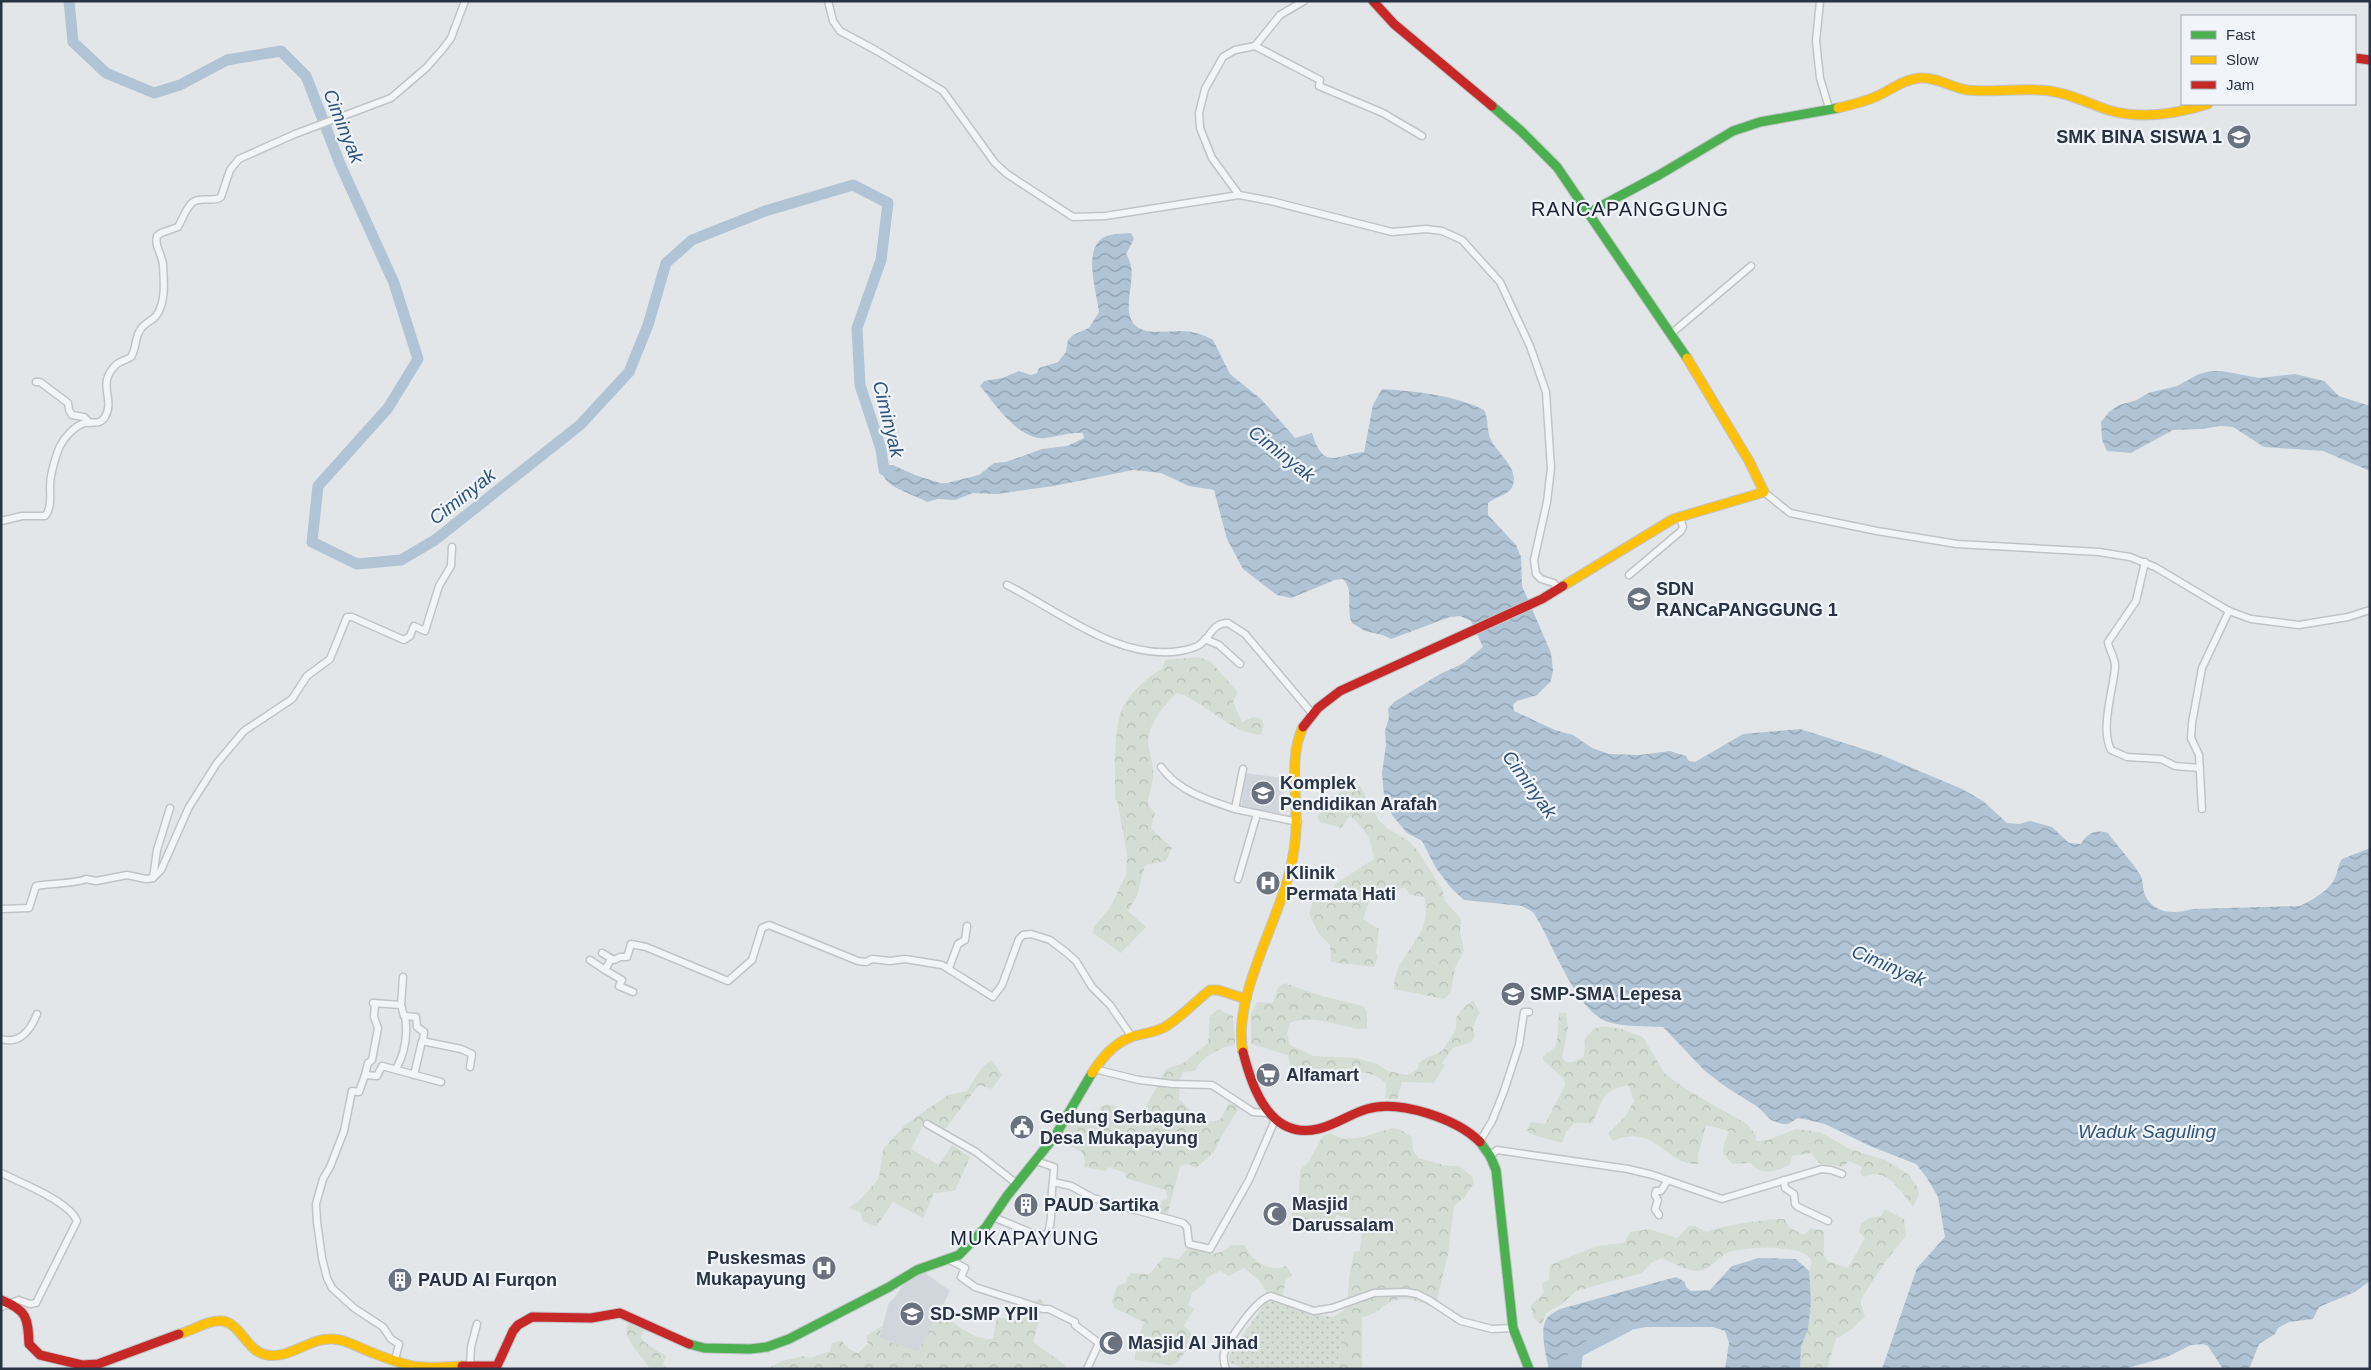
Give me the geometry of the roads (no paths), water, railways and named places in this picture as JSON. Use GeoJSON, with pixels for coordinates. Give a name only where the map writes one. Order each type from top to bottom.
{"type":"FeatureCollection","features":[{"type":"Feature","properties":{"kind":"main road"},"geometry":{"type":"LineString","coordinates":[[1373,1],[1394,24],[1521,131],[1557,167],[1672,333],[1749,461],[1764,492],[1680,517],[1662,525],[1542,599],[1368,677],[1334,695],[1311,712],[1300,731],[1297,744],[1298,822],[1289,874],[1274,924],[1246,999],[1240,1030],[1250,1076],[1267,1113],[1275,1120],[1292,1128],[1310,1130],[1334,1125],[1374,1107],[1392,1106],[1457,1124],[1480,1141],[1491,1155],[1496,1175],[1513,1328],[1529,1369]]}},
{"type":"Feature","properties":{"kind":"main road"},"geometry":{"type":"LineString","coordinates":[[2356,58],[2370,60]]}},
{"type":"Feature","properties":{"kind":"main road"},"geometry":{"type":"LineString","coordinates":[[1588,213],[1652,179],[1733,131],[1760,122],[1866,102],[1909,80],[1920,78],[1937,79],[1977,91],[2050,91],[2074,97],[2108,110],[2133,115],[2180,113],[2205,105]]}},
{"type":"Feature","properties":{"kind":"main road"},"geometry":{"type":"LineString","coordinates":[[4,1303],[17,1306],[24,1314],[28,1324],[29,1344],[40,1355],[90,1367],[159,1340],[183,1334],[206,1324],[222,1321],[232,1326],[252,1348],[262,1354],[281,1354],[315,1341],[332,1339],[349,1342],[414,1367],[498,1367],[513,1331],[518,1325],[532,1317],[591,1318],[620,1313],[693,1346],[744,1350],[767,1347],[789,1339],[864,1301],[917,1270],[950,1260],[965,1250],[1036,1161],[1069,1115],[1094,1069],[1105,1055],[1132,1037],[1144,1035],[1167,1026],[1210,990],[1218,990],[1246,999]]}},
{"type":"Feature","properties":{"kind":"street"},"geometry":{"type":"LineString","coordinates":[[1,521],[22,516],[45,516],[48,513],[50,476],[60,446],[66,437],[78,426],[98,423],[106,416],[108,396],[105,383],[118,364],[131,357],[139,332],[145,324],[156,316],[159,308],[163,288],[163,263],[157,246],[157,236],[178,227],[194,201],[218,200],[221,197],[230,170],[239,159],[296,134],[384,102],[426,68],[442,50],[450,38],[465,1]]}},
{"type":"Feature","properties":{"kind":"street"},"geometry":{"type":"LineString","coordinates":[[828,1],[833,21],[840,31],[877,51],[948,96],[988,154],[1007,174],[1073,217],[1105,216],[1138,209],[1239,195],[1392,232],[1426,229],[1442,231],[1462,240],[1500,282],[1530,346],[1546,392],[1551,468],[1547,502],[1534,560],[1536,574],[1541,579],[1554,583],[1558,590]]}},
{"type":"Feature","properties":{"kind":"street"},"geometry":{"type":"LineString","coordinates":[[1255,46],[1280,15],[1304,1]]}},
{"type":"Feature","properties":{"kind":"street"},"geometry":{"type":"LineString","coordinates":[[1820,1],[1816,41],[1820,78],[1829,108]]}},
{"type":"Feature","properties":{"kind":"street"},"geometry":{"type":"LineString","coordinates":[[1239,195],[1230,186],[1208,150],[1200,128],[1200,112],[1208,80],[1223,57],[1235,50],[1255,46],[1320,80],[1319,86],[1383,112],[1422,136]]}},
{"type":"Feature","properties":{"kind":"street"},"geometry":{"type":"LineString","coordinates":[[1672,333],[1751,266]]}},
{"type":"Feature","properties":{"kind":"street"},"geometry":{"type":"LineString","coordinates":[[36,382],[40,382],[68,403],[68,410],[72,415],[84,416],[90,423]]}},
{"type":"Feature","properties":{"kind":"street"},"geometry":{"type":"LineString","coordinates":[[1764,492],[1790,513],[1822,521],[1957,544],[2099,552],[2145,562],[2229,611],[2251,619],[2299,625],[2348,617],[2370,610]]}},
{"type":"Feature","properties":{"kind":"street"},"geometry":{"type":"LineString","coordinates":[[1629,575],[1681,531],[1683,526],[1680,517]]}},
{"type":"Feature","properties":{"kind":"street"},"geometry":{"type":"LineString","coordinates":[[1,909],[29,908],[36,886],[59,882],[81,882],[86,879],[96,881],[127,875],[146,879],[153,878],[161,870],[198,791],[217,764],[244,730],[292,699],[307,676],[330,659],[347,617],[352,617],[404,640],[410,636],[414,626],[424,631],[439,586],[451,566],[452,547]]}},
{"type":"Feature","properties":{"kind":"street"},"geometry":{"type":"LineString","coordinates":[[2145,562],[2136,601],[2108,642],[2116,666],[2110,699],[2108,742],[2111,750],[2127,757],[2157,758],[2175,766],[2200,768]]}},
{"type":"Feature","properties":{"kind":"street"},"geometry":{"type":"LineString","coordinates":[[1007,585],[1119,645],[1144,651],[1164,652],[1188,649],[1200,645],[1218,625],[1228,623],[1237,627],[1311,712]]}},
{"type":"Feature","properties":{"kind":"street"},"geometry":{"type":"LineString","coordinates":[[2202,808],[2199,755],[2191,738],[2202,668],[2229,611]]}},
{"type":"Feature","properties":{"kind":"street"},"geometry":{"type":"LineString","coordinates":[[1206,639],[1219,645],[1240,664]]}},
{"type":"Feature","properties":{"kind":"street"},"geometry":{"type":"LineString","coordinates":[[1161,767],[1170,778],[1198,796],[1235,809],[1298,822]]}},
{"type":"Feature","properties":{"kind":"street"},"geometry":{"type":"LineString","coordinates":[[1235,809],[1243,769]]}},
{"type":"Feature","properties":{"kind":"street"},"geometry":{"type":"LineString","coordinates":[[153,878],[157,850],[170,808]]}},
{"type":"Feature","properties":{"kind":"street"},"geometry":{"type":"LineString","coordinates":[[1238,879],[1257,814]]}},
{"type":"Feature","properties":{"kind":"street"},"geometry":{"type":"LineString","coordinates":[[602,953],[614,960],[626,957],[631,944],[646,947],[728,981],[752,960],[762,928],[769,925],[858,961],[905,959],[949,968],[994,997],[1011,965],[1020,939],[1028,934],[1044,938],[1067,952],[1076,961],[1092,987],[1110,1005],[1132,1037]]}},
{"type":"Feature","properties":{"kind":"street"},"geometry":{"type":"LineString","coordinates":[[949,968],[958,944],[966,940],[967,926]]}},
{"type":"Feature","properties":{"kind":"street"},"geometry":{"type":"LineString","coordinates":[[605,970],[611,958]]}},
{"type":"Feature","properties":{"kind":"street"},"geometry":{"type":"LineString","coordinates":[[590,960],[622,980],[620,986],[633,992]]}},
{"type":"Feature","properties":{"kind":"street"},"geometry":{"type":"LineString","coordinates":[[396,1070],[402,1059],[405,1046],[405,1016],[401,1005],[403,977]]}},
{"type":"Feature","properties":{"kind":"street"},"geometry":{"type":"LineString","coordinates":[[395,1360],[399,1344],[391,1339],[383,1327],[354,1308],[328,1282],[316,1222],[316,1204],[321,1185],[344,1131],[352,1090],[359,1092],[368,1063],[372,1060],[378,1028],[374,1017],[374,1003],[401,1005]]}},
{"type":"Feature","properties":{"kind":"street"},"geometry":{"type":"LineString","coordinates":[[1480,1141],[1492,1121],[1504,1091],[1520,1040],[1524,1012],[1529,1012]]}},
{"type":"Feature","properties":{"kind":"street"},"geometry":{"type":"LineString","coordinates":[[1,1039],[9,1041],[24,1036],[32,1026],[37,1014]]}},
{"type":"Feature","properties":{"kind":"street"},"geometry":{"type":"LineString","coordinates":[[405,1016],[416,1017],[417,1027],[424,1032],[414,1075]]}},
{"type":"Feature","properties":{"kind":"street"},"geometry":{"type":"LineString","coordinates":[[423,1041],[461,1049],[472,1054],[470,1067]]}},
{"type":"Feature","properties":{"kind":"street"},"geometry":{"type":"LineString","coordinates":[[365,1075],[377,1076],[382,1066],[441,1082]]}},
{"type":"Feature","properties":{"kind":"street"},"geometry":{"type":"LineString","coordinates":[[1094,1069],[1139,1080],[1173,1084],[1212,1085],[1253,1112],[1267,1113]]}},
{"type":"Feature","properties":{"kind":"street"},"geometry":{"type":"LineString","coordinates":[[1053,1182],[1071,1186],[1093,1198],[1183,1223],[1187,1227],[1189,1244],[1210,1249],[1249,1180],[1275,1120]]}},
{"type":"Feature","properties":{"kind":"street"},"geometry":{"type":"LineString","coordinates":[[927,1124],[976,1152],[1018,1184]]}},
{"type":"Feature","properties":{"kind":"street"},"geometry":{"type":"LineString","coordinates":[[1491,1155],[1497,1150],[1506,1150],[1628,1169],[1722,1199],[1822,1169],[1842,1174]]}},
{"type":"Feature","properties":{"kind":"street"},"geometry":{"type":"LineString","coordinates":[[993,1217],[1034,1234],[1046,1235],[1049,1232],[1050,1192],[1054,1167],[1036,1161]]}},
{"type":"Feature","properties":{"kind":"street"},"geometry":{"type":"LineString","coordinates":[[1,1174],[17,1180],[59,1204],[74,1215],[77,1221],[36,1303],[30,1304],[19,1300],[4,1303]]}},
{"type":"Feature","properties":{"kind":"street"},"geometry":{"type":"LineString","coordinates":[[1784,1180],[1788,1192],[1794,1196],[1795,1204],[1798,1207],[1828,1221]]}},
{"type":"Feature","properties":{"kind":"street"},"geometry":{"type":"LineString","coordinates":[[1659,1215],[1655,1209],[1658,1200],[1655,1195],[1656,1191],[1662,1191],[1666,1181]]}},
{"type":"Feature","properties":{"kind":"street"},"geometry":{"type":"LineString","coordinates":[[950,1260],[965,1268],[961,1277],[975,1287],[1042,1309],[1049,1309],[1075,1322],[1074,1325],[1099,1343],[1087,1369]]}},
{"type":"Feature","properties":{"kind":"street"},"geometry":{"type":"LineString","coordinates":[[1226,1369],[1224,1353],[1233,1337],[1259,1301],[1271,1296],[1314,1311],[1332,1308],[1374,1293],[1406,1292],[1429,1300],[1461,1321],[1492,1329],[1513,1328]]}},
{"type":"Feature","properties":{"kind":"street"},"geometry":{"type":"LineString","coordinates":[[470,1366],[471,1347],[477,1324]]}},
{"type":"Feature","properties":{"kind":"water","name":"Waduk Saguling"},"geometry":{"type":"Polygon","coordinates":[[[1131,233],[1134,239],[1126,254],[1132,274],[1129,311],[1135,326],[1156,332],[1193,332],[1213,340],[1230,374],[1261,399],[1295,438],[1312,433],[1321,453],[1327,457],[1332,458],[1364,452],[1373,405],[1382,389],[1447,397],[1484,410],[1489,436],[1513,472],[1514,478],[1513,485],[1506,494],[1488,503],[1488,515],[1516,545],[1521,557],[1522,586],[1551,653],[1553,670],[1551,681],[1537,695],[1517,701],[1513,705],[1514,711],[1555,730],[1573,735],[1592,748],[1609,754],[1639,755],[1670,751],[1686,756],[1689,761],[1695,762],[1743,734],[1800,729],[1879,754],[1962,789],[1983,801],[2007,823],[2019,824],[2030,821],[2052,827],[2069,843],[2081,844],[2092,833],[2108,833],[2141,875],[2144,892],[2149,902],[2160,910],[2172,912],[2192,909],[2300,906],[2315,898],[2329,887],[2335,878],[2342,859],[2370,848],[2370,1281],[2355,1292],[2319,1307],[2313,1319],[2289,1322],[2278,1328],[2275,1334],[2259,1344],[2249,1369],[2223,1369],[2208,1346],[2203,1344],[2191,1345],[2167,1357],[2124,1369],[1882,1369],[1917,1268],[1945,1237],[1938,1197],[1916,1164],[1870,1146],[1825,1124],[1798,1118],[1788,1124],[1771,1120],[1758,1107],[1705,1071],[1663,1027],[1615,1024],[1596,1015],[1575,990],[1533,912],[1522,906],[1464,900],[1451,888],[1436,868],[1422,841],[1407,833],[1392,815],[1384,796],[1382,773],[1386,745],[1385,731],[1389,717],[1388,709],[1394,702],[1440,674],[1462,664],[1483,647],[1471,621],[1460,616],[1450,617],[1391,639],[1365,631],[1352,623],[1349,612],[1347,584],[1343,579],[1335,580],[1291,598],[1277,595],[1243,569],[1227,539],[1214,490],[1189,486],[1161,473],[1133,470],[1054,486],[997,494],[973,493],[955,500],[938,499],[927,502],[892,485],[883,476],[881,469],[886,465],[893,465],[915,475],[940,483],[947,483],[979,475],[994,463],[1006,462],[1042,449],[1067,446],[1084,438],[1083,433],[1045,438],[1026,434],[1008,420],[980,386],[984,381],[1002,378],[1019,371],[1031,375],[1037,373],[1039,368],[1058,362],[1066,352],[1068,340],[1073,335],[1089,328],[1099,312],[1092,264],[1095,247],[1100,240],[1107,236],[1131,233]]]}},
{"type":"Feature","properties":{"kind":"water"},"geometry":{"type":"Polygon","coordinates":[[[2222,371],[2259,378],[2295,374],[2324,381],[2339,396],[2370,406],[2370,471],[2323,451],[2264,447],[2233,427],[2221,426],[2173,430],[2131,453],[2107,451],[2102,440],[2101,422],[2109,412],[2119,405],[2137,400],[2148,393],[2177,386],[2199,374],[2222,371]]]}},
{"type":"Feature","properties":{"kind":"water"},"geometry":{"type":"Polygon","coordinates":[[[1759,1258],[1796,1259],[1809,1271],[1811,1302],[1808,1329],[1801,1347],[1800,1369],[1725,1369],[1729,1343],[1725,1331],[1713,1327],[1646,1327],[1601,1335],[1583,1354],[1581,1369],[1549,1369],[1544,1343],[1545,1323],[1547,1318],[1560,1309],[1676,1277],[1685,1282],[1686,1287],[1691,1291],[1710,1290],[1732,1266],[1759,1258]]]}},
{"type":"Feature","properties":{"kind":"waterway","name":"Ciminyak"},"geometry":{"type":"LineString","coordinates":[[69,1],[73,42],[106,73],[154,93],[180,85],[227,60],[281,51],[306,76],[340,164],[394,283],[418,359],[388,408],[318,486],[312,542],[357,564],[401,560],[435,540],[580,425],[629,372],[648,325],[666,263],[692,240],[765,211],[853,185],[888,203],[881,260],[857,328],[860,385],[881,449],[884,470],[893,476]]}},
{"type":"Feature","properties":{"kind":"waterway"},"geometry":{"type":"LineString","coordinates":[[1564,1369],[1576,1353],[1628,1326]]}},
{"type":"Feature","properties":{"kind":"place","name":"SMK BINA SISWA 1"},"geometry":{"type":"Point","coordinates":[2239,137]}},
{"type":"Feature","properties":{"kind":"place","name":"SDN RANCaPANGGUNG 1"},"geometry":{"type":"Point","coordinates":[1639,599]}},
{"type":"Feature","properties":{"kind":"place","name":"Komplek Pendidikan Arafah"},"geometry":{"type":"Point","coordinates":[1263,793]}},
{"type":"Feature","properties":{"kind":"place","name":"Klinik Permata Hati"},"geometry":{"type":"Point","coordinates":[1268,883]}},
{"type":"Feature","properties":{"kind":"place","name":"SMP-SMA Lepesa"},"geometry":{"type":"Point","coordinates":[1513,994]}},
{"type":"Feature","properties":{"kind":"place","name":"Alfamart"},"geometry":{"type":"Point","coordinates":[1268,1075]}},
{"type":"Feature","properties":{"kind":"place","name":"Gedung Serbaguna Desa Mukapayung"},"geometry":{"type":"Point","coordinates":[1022,1127]}},
{"type":"Feature","properties":{"kind":"place","name":"PAUD Sartika"},"geometry":{"type":"Point","coordinates":[1026,1205]}},
{"type":"Feature","properties":{"kind":"place","name":"Masjid Darussalam"},"geometry":{"type":"Point","coordinates":[1275,1214]}},
{"type":"Feature","properties":{"kind":"place","name":"Puskesmas Mukapayung"},"geometry":{"type":"Point","coordinates":[824,1268]}},
{"type":"Feature","properties":{"kind":"place","name":"PAUD Al Furqon"},"geometry":{"type":"Point","coordinates":[400,1280]}},
{"type":"Feature","properties":{"kind":"place","name":"SD-SMP YPII"},"geometry":{"type":"Point","coordinates":[912,1314]}},
{"type":"Feature","properties":{"kind":"place","name":"Masjid Al Jihad"},"geometry":{"type":"Point","coordinates":[1111,1343]}},
{"type":"Feature","properties":{"kind":"district","name":"RANCAPANGGUNG"},"geometry":{"type":"Point","coordinates":[1630,209]}},
{"type":"Feature","properties":{"kind":"district","name":"MUKAPAYUNG"},"geometry":{"type":"Point","coordinates":[1025,1238]}}]}
